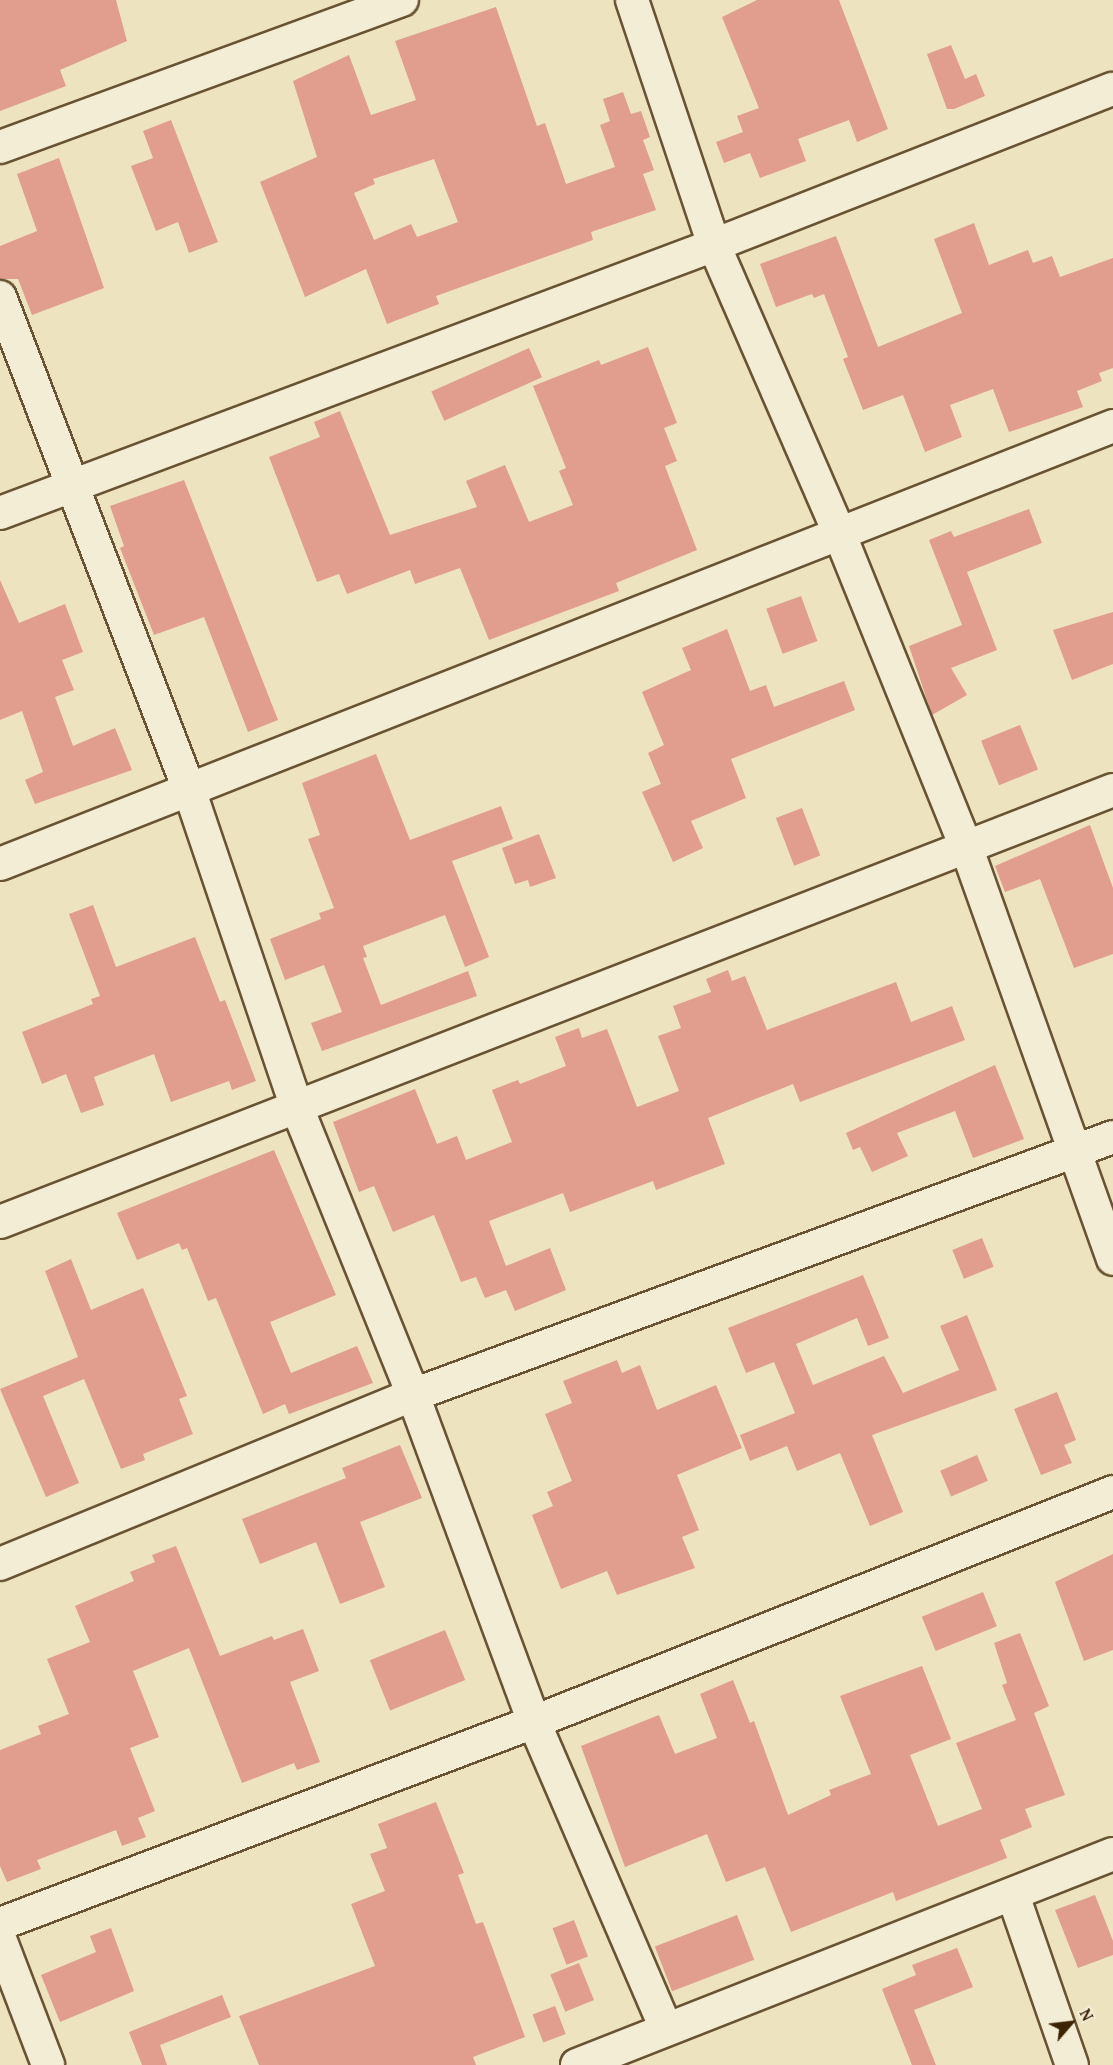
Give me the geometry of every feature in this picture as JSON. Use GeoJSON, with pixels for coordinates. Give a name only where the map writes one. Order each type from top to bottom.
{"type":"FeatureCollection","features":[{"type":"Feature","properties":{"kind":"street"},"geometry":{"type":"LineString","coordinates":[[0,147],[402,0]]}},
{"type":"Feature","properties":{"kind":"street"},"geometry":{"type":"LineString","coordinates":[[632,0],[714,245],[840,534],[967,849],[1072,1154],[1113,1259]]}},
{"type":"Feature","properties":{"kind":"street"},"geometry":{"type":"LineString","coordinates":[[0,513],[714,245],[1113,88]]}},
{"type":"Feature","properties":{"kind":"street"},"geometry":{"type":"LineString","coordinates":[[0,297],[190,792],[296,1105],[412,1395],[534,1722],[666,2029]]}},
{"type":"Feature","properties":{"kind":"street"},"geometry":{"type":"LineString","coordinates":[[0,864],[190,792],[1113,426]]}},
{"type":"Feature","properties":{"kind":"street"},"geometry":{"type":"LineString","coordinates":[[0,1222],[296,1105],[967,849],[1113,790]]}},
{"type":"Feature","properties":{"kind":"street"},"geometry":{"type":"LineString","coordinates":[[0,1564],[412,1395],[1113,1137]]}},
{"type":"Feature","properties":{"kind":"street"},"geometry":{"type":"LineString","coordinates":[[0,1924],[534,1722],[1113,1492]]}},
{"type":"Feature","properties":{"kind":"street"},"geometry":{"type":"LineString","coordinates":[[577,2065],[1113,1854]]}},
{"type":"Feature","properties":{"kind":"street"},"geometry":{"type":"LineString","coordinates":[[1013,1895],[1072,2065]]}},
{"type":"Feature","properties":{"kind":"street"},"geometry":{"type":"LineString","coordinates":[[0,1939],[48,2065]]}},
{"type":"Feature","properties":{"kind":"building"},"geometry":{"type":"Polygon","coordinates":[[[0,0],[116,0],[127,41],[60,70],[66,86],[0,111],[0,0]]]}},
{"type":"Feature","properties":{"kind":"building"},"geometry":{"type":"Polygon","coordinates":[[[757,0],[839,0],[888,129],[857,142],[849,120],[798,139],[806,161],[760,178],[750,153],[724,163],[716,142],[743,132],[737,116],[759,108],[722,17],[757,0]]]}},
{"type":"Feature","properties":{"kind":"building"},"geometry":{"type":"Polygon","coordinates":[[[496,7],[537,126],[545,123],[566,184],[615,167],[600,125],[610,121],[603,99],[623,92],[631,114],[641,111],[650,137],[643,140],[654,170],[643,174],[656,210],[591,232],[593,240],[436,296],[439,304],[387,324],[366,269],[305,297],[260,182],[317,157],[293,81],[349,55],[371,115],[416,100],[395,41],[496,7]],[[434,159],[373,179],[375,184],[354,193],[374,240],[411,224],[417,237],[458,222],[434,159]]]}},
{"type":"Feature","properties":{"kind":"building"},"geometry":{"type":"Polygon","coordinates":[[[951,45],[965,79],[976,74],[985,96],[954,109],[947,109],[927,54],[951,45]]]}},
{"type":"Feature","properties":{"kind":"building"},"geometry":{"type":"Polygon","coordinates":[[[171,120],[218,242],[189,253],[178,222],[156,231],[131,166],[153,158],[143,131],[171,120]]]}},
{"type":"Feature","properties":{"kind":"building"},"geometry":{"type":"Polygon","coordinates":[[[59,158],[104,288],[32,315],[18,279],[0,279],[0,246],[37,231],[17,174],[59,158]]]}},
{"type":"Feature","properties":{"kind":"building"},"geometry":{"type":"Polygon","coordinates":[[[974,223],[989,265],[1028,250],[1033,263],[1052,256],[1060,277],[1113,258],[1113,368],[1099,373],[1102,381],[1077,391],[1083,407],[1009,432],[993,389],[950,405],[962,437],[925,452],[903,395],[863,410],[843,359],[848,357],[824,294],[814,298],[812,294],[776,307],[760,264],[836,236],[878,347],[962,313],[934,239],[974,223]]]}},
{"type":"Feature","properties":{"kind":"building"},"geometry":{"type":"Polygon","coordinates":[[[648,347],[677,423],[664,428],[677,461],[665,466],[697,550],[616,583],[619,591],[489,640],[460,568],[415,584],[410,570],[347,594],[339,574],[317,582],[269,457],[320,437],[314,422],[340,411],[390,535],[477,507],[466,481],[505,465],[529,522],[573,505],[559,471],[566,468],[533,386],[599,360],[601,365],[648,347]]]}},
{"type":"Feature","properties":{"kind":"building"},"geometry":{"type":"Polygon","coordinates":[[[529,348],[542,377],[444,421],[431,392],[529,348]]]}},
{"type":"Feature","properties":{"kind":"building"},"geometry":{"type":"Polygon","coordinates":[[[184,480],[278,720],[248,732],[204,617],[154,635],[120,548],[124,546],[110,506],[184,480]]]}},
{"type":"Feature","properties":{"kind":"building"},"geometry":{"type":"Polygon","coordinates":[[[1029,509],[1042,543],[967,572],[997,650],[951,668],[967,695],[932,715],[909,646],[962,625],[929,540],[951,531],[954,537],[1029,509]]]}},
{"type":"Feature","properties":{"kind":"building"},"geometry":{"type":"Polygon","coordinates":[[[0,580],[19,623],[65,604],[83,652],[62,660],[74,690],[55,697],[73,746],[115,728],[132,770],[35,804],[25,780],[43,772],[22,711],[0,720],[0,580]]]}},
{"type":"Feature","properties":{"kind":"building"},"geometry":{"type":"Polygon","coordinates":[[[801,596],[817,641],[783,654],[766,609],[801,596]]]}},
{"type":"Feature","properties":{"kind":"building"},"geometry":{"type":"Polygon","coordinates":[[[1113,612],[1113,664],[1072,680],[1053,630],[1113,612]]]}},
{"type":"Feature","properties":{"kind":"building"},"geometry":{"type":"Polygon","coordinates":[[[727,629],[750,691],[766,685],[774,707],[844,681],[855,710],[731,759],[746,798],[691,821],[703,848],[673,862],[642,792],[661,784],[648,753],[664,745],[642,692],[691,670],[682,648],[727,629]]]}},
{"type":"Feature","properties":{"kind":"building"},"geometry":{"type":"Polygon","coordinates":[[[1020,725],[1038,770],[999,785],[981,741],[1020,725]]]}},
{"type":"Feature","properties":{"kind":"building"},"geometry":{"type":"Polygon","coordinates":[[[376,754],[410,840],[501,806],[513,839],[452,861],[489,957],[465,967],[445,915],[363,946],[367,957],[363,958],[381,1005],[468,971],[477,996],[322,1051],[311,1023],[342,1012],[324,965],[285,980],[270,939],[321,919],[319,913],[334,908],[308,839],[320,835],[302,783],[376,754]]]}},
{"type":"Feature","properties":{"kind":"building"},"geometry":{"type":"Polygon","coordinates":[[[802,808],[820,856],[794,866],[776,818],[802,808]]]}},
{"type":"Feature","properties":{"kind":"building"},"geometry":{"type":"Polygon","coordinates":[[[1090,825],[1113,888],[1113,954],[1074,968],[1040,879],[1005,892],[995,866],[1090,825]]]}},
{"type":"Feature","properties":{"kind":"building"},"geometry":{"type":"Polygon","coordinates":[[[539,834],[556,878],[530,887],[528,880],[515,884],[502,848],[539,834]]]}},
{"type":"Feature","properties":{"kind":"building"},"geometry":{"type":"Polygon","coordinates":[[[93,905],[116,967],[195,937],[220,1002],[225,1000],[256,1081],[232,1090],[229,1081],[171,1102],[154,1054],[94,1077],[104,1105],[81,1113],[66,1074],[42,1084],[22,1032],[93,1004],[91,999],[100,996],[69,914],[93,905]]]}},
{"type":"Feature","properties":{"kind":"building"},"geometry":{"type":"Polygon","coordinates":[[[728,970],[732,981],[745,976],[767,1030],[896,982],[911,1022],[952,1006],[965,1040],[800,1102],[793,1084],[708,1118],[725,1164],[656,1190],[653,1181],[570,1212],[563,1193],[489,1221],[506,1266],[550,1248],[566,1290],[515,1311],[506,1290],[485,1298],[476,1277],[461,1282],[434,1215],[393,1232],[374,1186],[359,1192],[333,1122],[415,1089],[437,1144],[457,1136],[466,1160],[512,1142],[492,1090],[518,1080],[520,1084],[566,1066],[555,1037],[579,1028],[582,1038],[607,1029],[637,1107],[679,1091],[658,1036],[681,1028],[673,1006],[711,992],[706,979],[728,970]]]}},
{"type":"Feature","properties":{"kind":"building"},"geometry":{"type":"Polygon","coordinates":[[[995,1065],[1024,1139],[973,1158],[955,1111],[897,1133],[908,1156],[872,1172],[860,1147],[853,1150],[846,1133],[995,1065]]]}},
{"type":"Feature","properties":{"kind":"building"},"geometry":{"type":"Polygon","coordinates":[[[274,1150],[336,1295],[270,1322],[291,1373],[357,1346],[373,1383],[289,1414],[285,1404],[263,1414],[216,1298],[208,1301],[187,1248],[182,1250],[179,1243],[137,1260],[117,1213],[274,1150]]]}},
{"type":"Feature","properties":{"kind":"building"},"geometry":{"type":"Polygon","coordinates":[[[982,1238],[994,1267],[964,1279],[952,1250],[982,1238]]]}},
{"type":"Feature","properties":{"kind":"building"},"geometry":{"type":"Polygon","coordinates":[[[71,1259],[91,1310],[143,1288],[187,1396],[179,1399],[193,1434],[143,1454],[145,1460],[121,1469],[84,1379],[43,1396],[79,1483],[46,1497],[0,1389],[78,1357],[45,1271],[71,1259]]]}},
{"type":"Feature","properties":{"kind":"building"},"geometry":{"type":"Polygon","coordinates":[[[863,1275],[889,1338],[868,1346],[857,1318],[796,1344],[813,1385],[884,1356],[903,1393],[959,1370],[940,1326],[967,1315],[997,1390],[872,1435],[903,1512],[870,1526],[840,1453],[797,1471],[787,1446],[750,1461],[740,1435],[795,1413],[774,1362],[746,1373],[728,1328],[863,1275]]]}},
{"type":"Feature","properties":{"kind":"building"},"geometry":{"type":"Polygon","coordinates":[[[617,1360],[622,1373],[640,1365],[657,1410],[716,1385],[742,1448],[677,1475],[699,1530],[682,1537],[695,1568],[617,1595],[607,1571],[561,1589],[532,1515],[553,1506],[547,1492],[572,1481],[545,1414],[572,1403],[563,1381],[617,1360]]]}},
{"type":"Feature","properties":{"kind":"building"},"geometry":{"type":"Polygon","coordinates":[[[1057,1392],[1076,1440],[1064,1445],[1072,1463],[1041,1475],[1014,1409],[1057,1392]]]}},
{"type":"Feature","properties":{"kind":"building"},"geometry":{"type":"Polygon","coordinates":[[[400,1445],[422,1498],[360,1522],[385,1587],[340,1604],[316,1542],[260,1564],[242,1519],[346,1478],[342,1468],[400,1445]]]}},
{"type":"Feature","properties":{"kind":"building"},"geometry":{"type":"Polygon","coordinates":[[[977,1455],[988,1481],[951,1496],[940,1471],[977,1455]]]}},
{"type":"Feature","properties":{"kind":"building"},"geometry":{"type":"Polygon","coordinates":[[[176,1546],[220,1656],[272,1636],[274,1640],[303,1629],[319,1671],[290,1682],[320,1762],[297,1770],[294,1763],[242,1783],[189,1648],[133,1671],[159,1737],[130,1748],[155,1811],[138,1818],[146,1837],[122,1846],[116,1830],[37,1860],[41,1869],[7,1882],[0,1866],[0,1750],[41,1734],[38,1726],[69,1714],[47,1659],[90,1642],[75,1606],[134,1581],[130,1572],[155,1562],[152,1555],[176,1546]]]}},
{"type":"Feature","properties":{"kind":"building"},"geometry":{"type":"Polygon","coordinates":[[[1113,1554],[1113,1650],[1084,1661],[1055,1582],[1113,1554]]]}},
{"type":"Feature","properties":{"kind":"building"},"geometry":{"type":"Polygon","coordinates":[[[983,1592],[997,1626],[936,1651],[922,1617],[983,1592]]]}},
{"type":"Feature","properties":{"kind":"building"},"geometry":{"type":"Polygon","coordinates":[[[445,1630],[465,1680],[390,1710],[370,1660],[445,1630]]]}},
{"type":"Feature","properties":{"kind":"building"},"geometry":{"type":"Polygon","coordinates":[[[1020,1633],[1049,1706],[1034,1713],[1065,1795],[1025,1809],[1032,1827],[1000,1840],[1007,1858],[896,1901],[893,1892],[791,1932],[765,1867],[726,1882],[707,1834],[625,1867],[581,1746],[659,1715],[675,1754],[717,1738],[700,1694],[733,1680],[750,1723],[754,1721],[788,1815],[831,1795],[829,1790],[871,1774],[840,1696],[922,1666],[951,1739],[910,1755],[938,1826],[982,1809],[956,1743],[1016,1720],[1002,1685],[1007,1683],[994,1643],[1020,1633]]]}},
{"type":"Feature","properties":{"kind":"building"},"geometry":{"type":"Polygon","coordinates":[[[436,1802],[464,1873],[458,1875],[476,1924],[483,1922],[525,2037],[473,2057],[476,2065],[259,2065],[239,2016],[375,1966],[351,1904],[385,1891],[370,1854],[387,1848],[378,1824],[436,1802]]]}},
{"type":"Feature","properties":{"kind":"building"},"geometry":{"type":"Polygon","coordinates":[[[1095,1895],[1113,1941],[1113,1955],[1078,1968],[1055,1910],[1095,1895]]]}},
{"type":"Feature","properties":{"kind":"building"},"geometry":{"type":"Polygon","coordinates":[[[737,1915],[754,1960],[672,1991],[655,1947],[737,1915]]]}},
{"type":"Feature","properties":{"kind":"building"},"geometry":{"type":"Polygon","coordinates":[[[574,1920],[588,1956],[567,1965],[553,1928],[574,1920]]]}},
{"type":"Feature","properties":{"kind":"building"},"geometry":{"type":"Polygon","coordinates":[[[111,1928],[134,1991],[60,2022],[41,1975],[96,1952],[90,1936],[111,1928]]]}},
{"type":"Feature","properties":{"kind":"building"},"geometry":{"type":"Polygon","coordinates":[[[957,1948],[973,1987],[914,2010],[936,2065],[912,2065],[882,1989],[916,1975],[912,1965],[957,1948]]]}},
{"type":"Feature","properties":{"kind":"building"},"geometry":{"type":"Polygon","coordinates":[[[579,1963],[594,2000],[565,2012],[550,1975],[579,1963]]]}},
{"type":"Feature","properties":{"kind":"building"},"geometry":{"type":"Polygon","coordinates":[[[222,1995],[231,2017],[160,2045],[167,2065],[142,2065],[129,2032],[222,1995]]]}},
{"type":"Feature","properties":{"kind":"building"},"geometry":{"type":"Polygon","coordinates":[[[555,2006],[566,2034],[543,2043],[533,2015],[555,2006]]]}}]}
